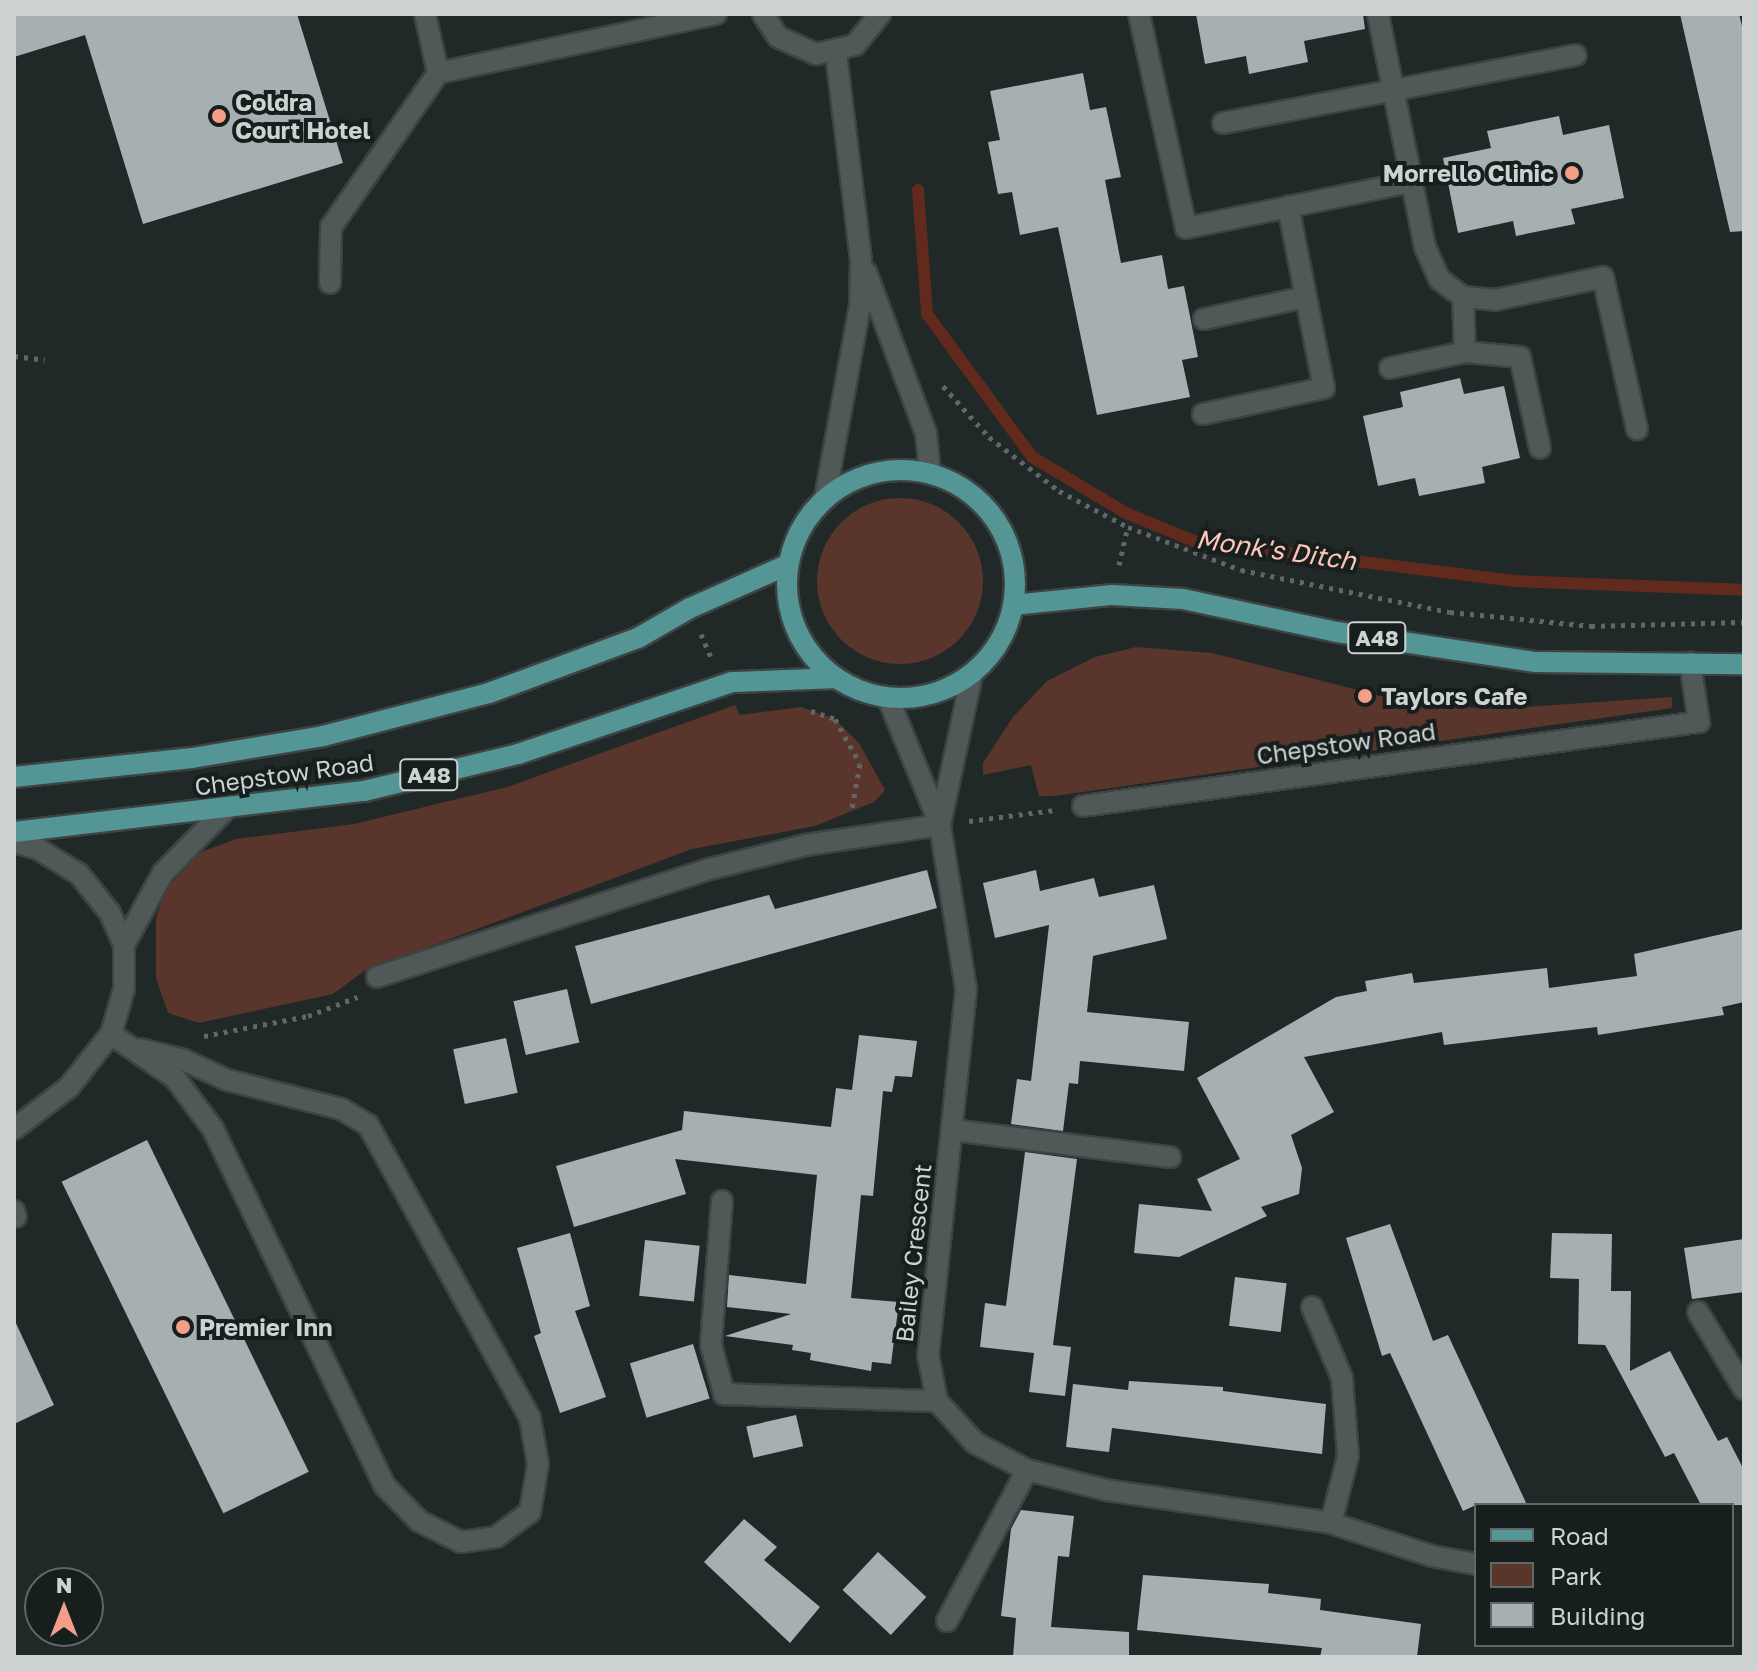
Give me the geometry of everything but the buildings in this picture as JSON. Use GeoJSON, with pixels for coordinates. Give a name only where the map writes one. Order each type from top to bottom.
{"type":"FeatureCollection","features":[{"type":"Feature","properties":{"kind":"main road"},"geometry":{"type":"LineString","coordinates":[[896,470],[930,473],[962,487],[1000,528],[1015,571],[1013,605],[991,655],[972,674],[918,698],[888,698],[835,678],[811,656],[795,628],[786,597],[787,565],[800,529],[825,498],[858,478],[896,470]]}},
{"type":"Feature","properties":{"kind":"main road","name":"Chepstow Road"},"geometry":{"type":"LineString","coordinates":[[14,777],[192,758],[338,733],[489,693],[638,638],[690,608],[787,565]]}},
{"type":"Feature","properties":{"kind":"main road","name":"A48"},"geometry":{"type":"LineString","coordinates":[[1013,605],[1112,595],[1183,599],[1337,632],[1536,662],[1744,664]]}},
{"type":"Feature","properties":{"kind":"main road","name":"Chepstow Road"},"geometry":{"type":"LineString","coordinates":[[14,832],[224,811],[364,791],[518,754],[724,684],[835,678]]}},
{"type":"Feature","properties":{"kind":"street"},"geometry":{"type":"LineString","coordinates":[[425,14],[438,73]]}},
{"type":"Feature","properties":{"kind":"street"},"geometry":{"type":"LineString","coordinates":[[330,283],[331,227],[438,73],[716,14]]}},
{"type":"Feature","properties":{"kind":"street"},"geometry":{"type":"LineString","coordinates":[[763,14],[778,37],[796,49],[836,52],[855,45],[880,14]]}},
{"type":"Feature","properties":{"kind":"street"},"geometry":{"type":"LineString","coordinates":[[1139,14],[1186,228],[1411,182]]}},
{"type":"Feature","properties":{"kind":"street"},"geometry":{"type":"LineString","coordinates":[[1378,14],[1425,247],[1439,279],[1463,297],[1495,300],[1603,277],[1637,429]]}},
{"type":"Feature","properties":{"kind":"street"},"geometry":{"type":"LineString","coordinates":[[825,498],[860,306],[861,260],[836,52]]}},
{"type":"Feature","properties":{"kind":"street"},"geometry":{"type":"LineString","coordinates":[[1223,123],[1576,55]]}},
{"type":"Feature","properties":{"kind":"street"},"geometry":{"type":"LineString","coordinates":[[1203,414],[1324,388],[1288,207]]}},
{"type":"Feature","properties":{"kind":"street"},"geometry":{"type":"LineString","coordinates":[[861,260],[926,433],[930,473]]}},
{"type":"Feature","properties":{"kind":"street"},"geometry":{"type":"LineString","coordinates":[[1204,319],[1306,297]]}},
{"type":"Feature","properties":{"kind":"street"},"geometry":{"type":"LineString","coordinates":[[1463,297],[1465,352]]}},
{"type":"Feature","properties":{"kind":"street"},"geometry":{"type":"LineString","coordinates":[[1390,368],[1465,352],[1520,357],[1540,448]]}},
{"type":"Feature","properties":{"kind":"street","name":"Chepstow Road"},"geometry":{"type":"LineString","coordinates":[[1083,806],[1699,722],[1690,663]]}},
{"type":"Feature","properties":{"kind":"street","name":"Bailey Crescent"},"geometry":{"type":"LineString","coordinates":[[940,825],[972,674]]}},
{"type":"Feature","properties":{"kind":"street","name":"Bailey Crescent"},"geometry":{"type":"LineString","coordinates":[[888,698],[940,825],[966,990],[928,1355],[937,1401]]}},
{"type":"Feature","properties":{"kind":"street"},"geometry":{"type":"LineString","coordinates":[[124,945],[163,873],[224,811]]}},
{"type":"Feature","properties":{"kind":"street"},"geometry":{"type":"LineString","coordinates":[[377,977],[710,869],[806,845],[940,825]]}},
{"type":"Feature","properties":{"kind":"street"},"geometry":{"type":"LineString","coordinates":[[14,842],[38,849],[79,874],[110,913],[124,945],[124,989],[111,1034],[69,1087],[14,1129]]}},
{"type":"Feature","properties":{"kind":"street"},"geometry":{"type":"LineString","coordinates":[[111,1034],[140,1049],[175,1078],[213,1129],[385,1486],[419,1521],[461,1542],[496,1537],[530,1512],[538,1464],[530,1418],[368,1125],[341,1109],[227,1080],[184,1060],[140,1049]]}},
{"type":"Feature","properties":{"kind":"street"},"geometry":{"type":"LineString","coordinates":[[952,1130],[1170,1157]]}},
{"type":"Feature","properties":{"kind":"street"},"geometry":{"type":"LineString","coordinates":[[722,1201],[711,1345],[724,1394],[937,1401],[975,1443],[1027,1470],[1106,1490],[1331,1523],[1432,1556],[1474,1564]]}},
{"type":"Feature","properties":{"kind":"street"},"geometry":{"type":"LineString","coordinates":[[1312,1307],[1342,1378],[1348,1456],[1331,1523]]}},
{"type":"Feature","properties":{"kind":"street"},"geometry":{"type":"LineString","coordinates":[[1698,1312],[1744,1389]]}},
{"type":"Feature","properties":{"kind":"street"},"geometry":{"type":"LineString","coordinates":[[947,1621],[1027,1470]]}},
{"type":"Feature","properties":{"kind":"path"},"geometry":{"type":"LineString","coordinates":[[14,356],[45,360]]}},
{"type":"Feature","properties":{"kind":"path"},"geometry":{"type":"LineString","coordinates":[[942,386],[989,437],[1059,491],[1128,527],[1241,570],[1450,612],[1591,626],[1744,622]]}},
{"type":"Feature","properties":{"kind":"path"},"geometry":{"type":"LineString","coordinates":[[1112,595],[1128,527]]}},
{"type":"Feature","properties":{"kind":"path"},"geometry":{"type":"LineString","coordinates":[[690,608],[724,684]]}},
{"type":"Feature","properties":{"kind":"path"},"geometry":{"type":"LineString","coordinates":[[801,707],[835,719],[860,764],[852,812]]}},
{"type":"Feature","properties":{"kind":"path"},"geometry":{"type":"LineString","coordinates":[[940,825],[1083,806]]}},
{"type":"Feature","properties":{"kind":"path"},"geometry":{"type":"LineString","coordinates":[[201,1037],[308,1016],[361,995],[377,977]]}},
{"type":"Feature","properties":{"kind":"green space"},"geometry":{"type":"Polygon","coordinates":[[[900,498],[932,504],[959,522],[977,549],[983,581],[977,613],[959,640],[932,658],[900,664],[868,658],[841,640],[823,613],[817,581],[823,549],[841,522],[868,504],[900,498]]]}},
{"type":"Feature","properties":{"kind":"green space"},"geometry":{"type":"Polygon","coordinates":[[[1136,647],[1212,653],[1413,704],[1494,709],[1672,697],[1672,708],[1055,796],[1039,796],[1031,765],[983,775],[983,763],[1013,717],[1047,681],[1095,657],[1136,647]]]}},
{"type":"Feature","properties":{"kind":"green space"},"geometry":{"type":"Polygon","coordinates":[[[735,705],[740,715],[801,707],[835,719],[859,743],[885,790],[874,802],[815,826],[692,849],[364,971],[333,994],[199,1023],[168,1013],[156,978],[156,917],[167,888],[201,852],[236,839],[354,824],[507,787],[735,705]]]}},
{"type":"Feature","properties":{"kind":"waterway","name":"Monk's Ditch"},"geometry":{"type":"LineString","coordinates":[[918,190],[927,314],[1032,457],[1126,513],[1194,541],[1513,581],[1744,590]]}},
{"type":"Feature","properties":{"kind":"place","name":"Coldra Court Hotel"},"geometry":{"type":"Point","coordinates":[219,116]}},
{"type":"Feature","properties":{"kind":"place","name":"Morrello Clinic"},"geometry":{"type":"Point","coordinates":[1572,173]}},
{"type":"Feature","properties":{"kind":"place","name":"Taylors Cafe"},"geometry":{"type":"Point","coordinates":[1365,696]}},
{"type":"Feature","properties":{"kind":"place","name":"Premier Inn"},"geometry":{"type":"Point","coordinates":[183,1327]}}]}
